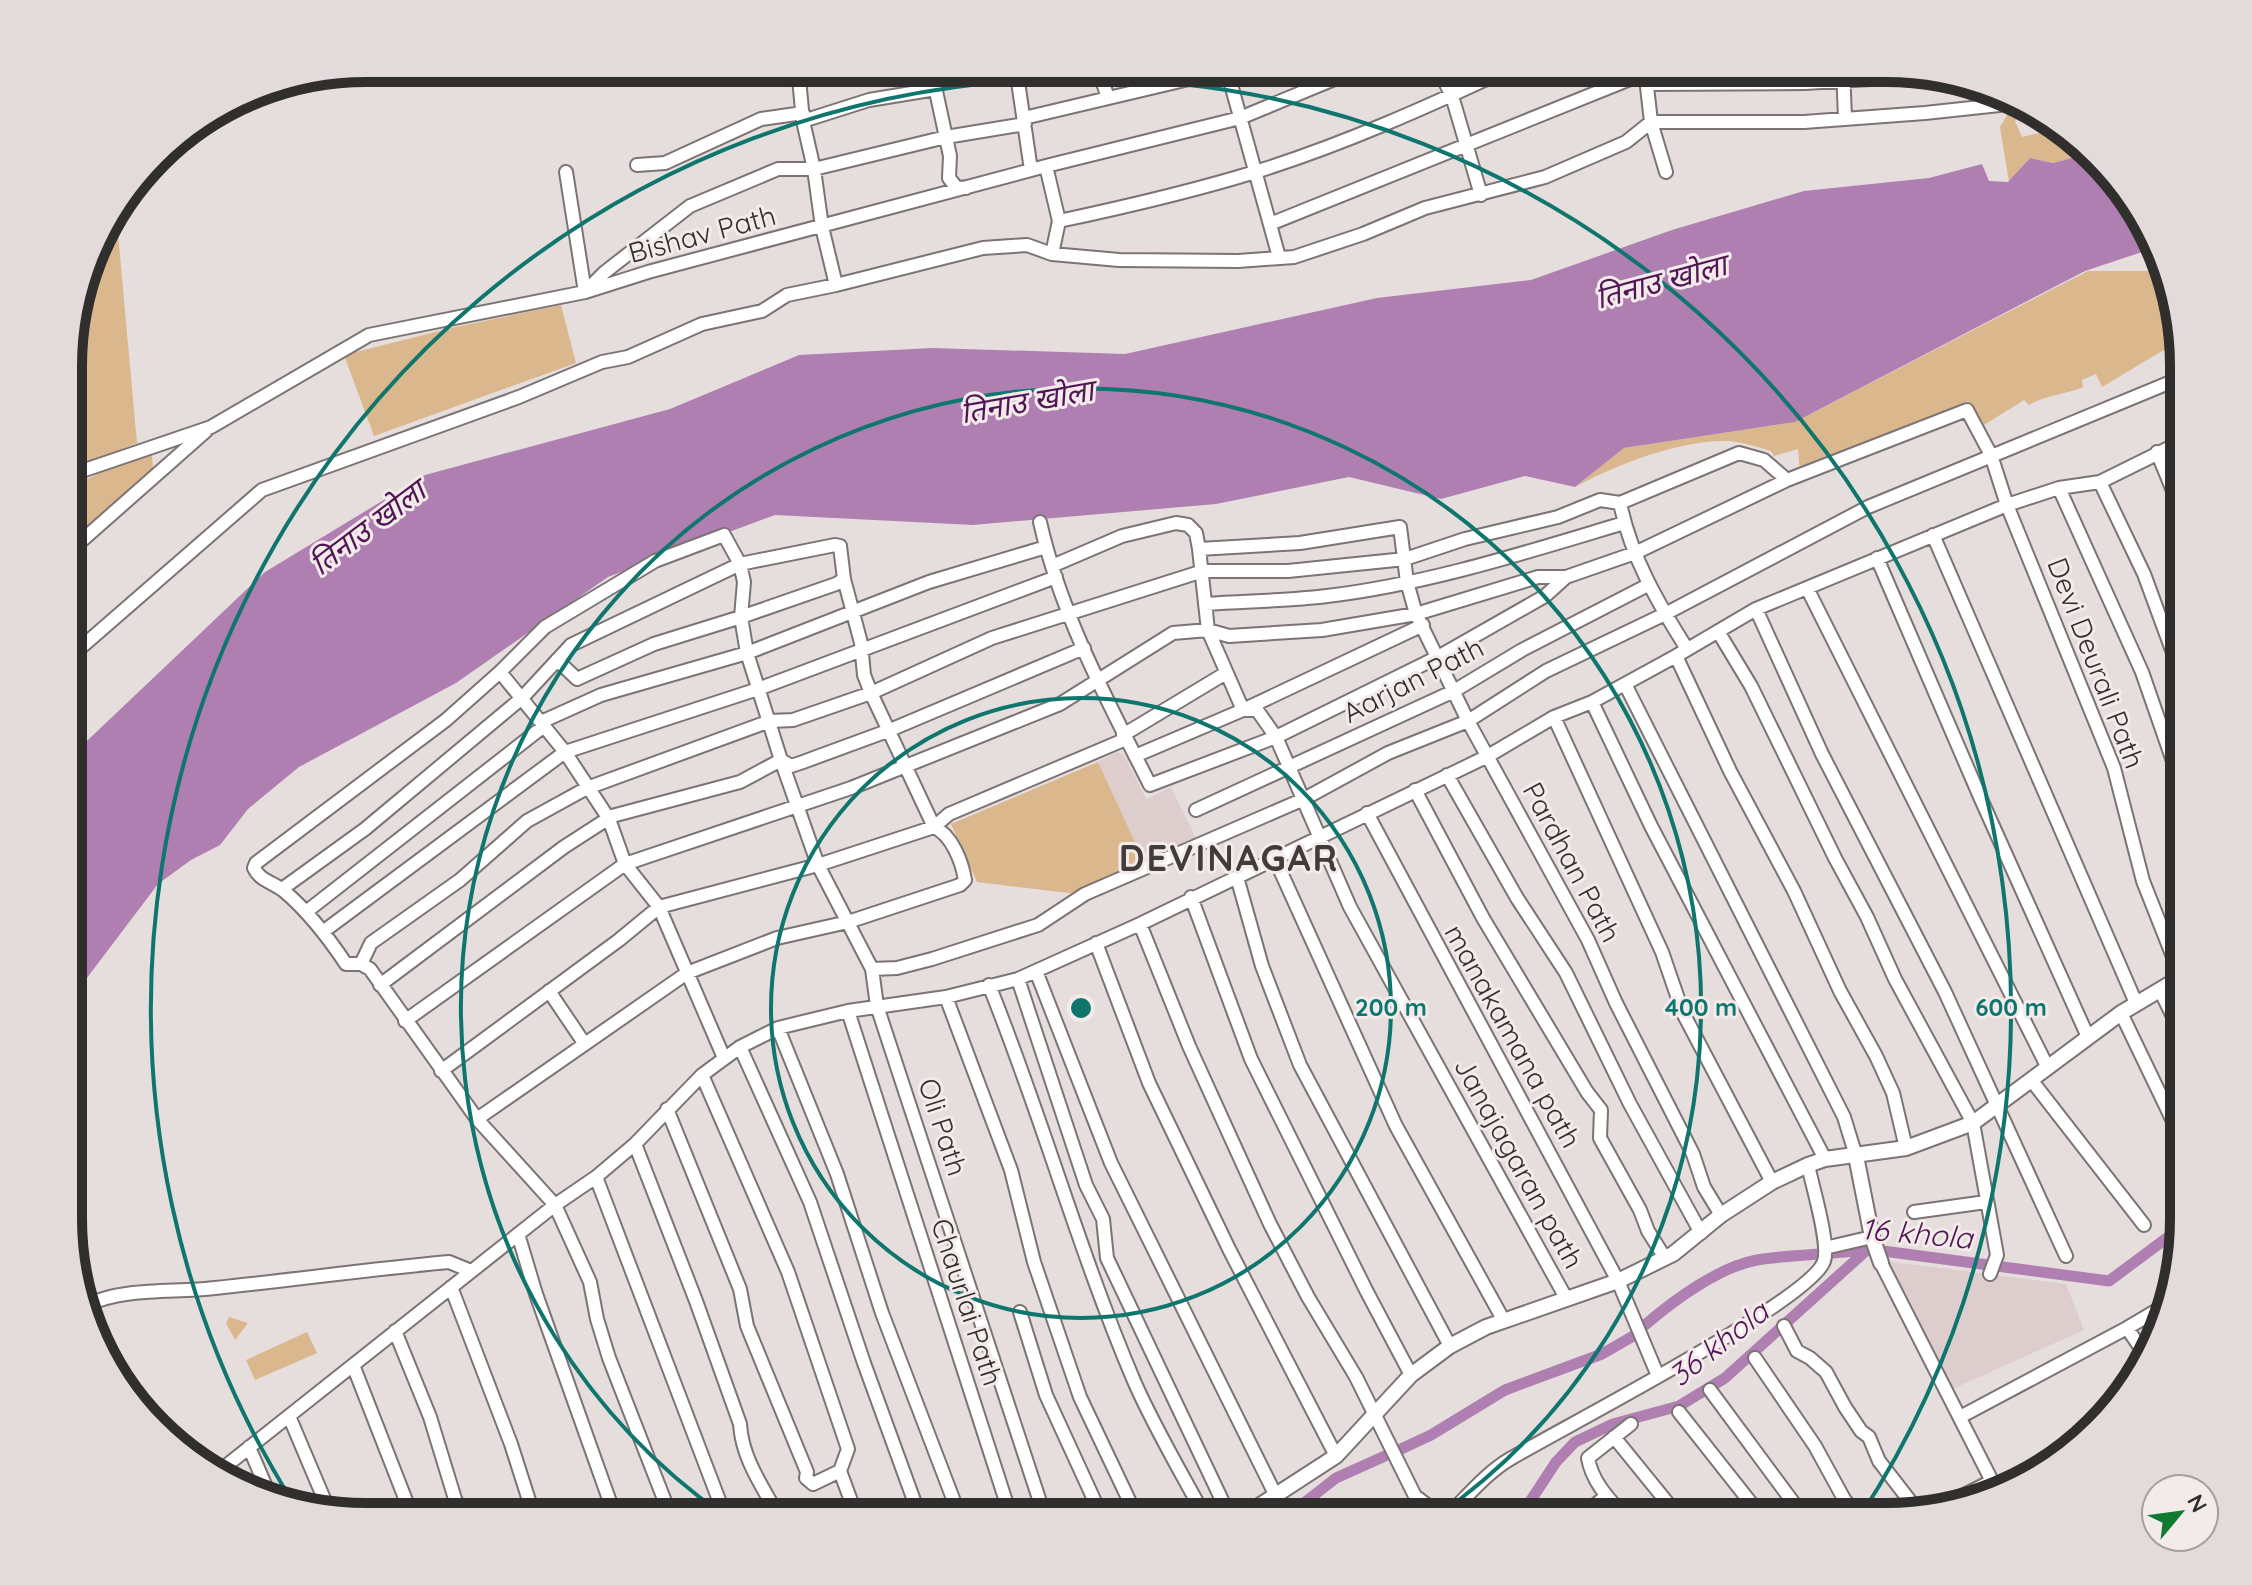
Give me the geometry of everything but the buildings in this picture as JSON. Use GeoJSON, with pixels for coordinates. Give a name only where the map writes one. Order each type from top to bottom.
{"type":"FeatureCollection","features":[{"type":"Feature","properties":{"kind":"street"},"geometry":{"type":"LineString","coordinates":[[799,82],[822,227],[836,285]]}},
{"type":"Feature","properties":{"kind":"street"},"geometry":{"type":"LineString","coordinates":[[934,82],[950,156],[949,178],[956,187],[966,188]]}},
{"type":"Feature","properties":{"kind":"street"},"geometry":{"type":"LineString","coordinates":[[1018,82],[1031,170]]}},
{"type":"Feature","properties":{"kind":"street"},"geometry":{"type":"LineString","coordinates":[[1103,82],[1108,98]]}},
{"type":"Feature","properties":{"kind":"street"},"geometry":{"type":"LineString","coordinates":[[585,292],[605,272],[690,206],[778,169],[814,169],[1024,121],[1155,82]]}},
{"type":"Feature","properties":{"kind":"street"},"geometry":{"type":"LineString","coordinates":[[1230,82],[1279,257]]}},
{"type":"Feature","properties":{"kind":"street","name":"Bishav Path"},"geometry":{"type":"LineString","coordinates":[[82,471],[211,427],[369,335],[585,292],[648,272],[1046,166],[1240,118],[1327,82]]}},
{"type":"Feature","properties":{"kind":"street"},"geometry":{"type":"LineString","coordinates":[[1445,82],[1452,96],[1481,195]]}},
{"type":"Feature","properties":{"kind":"street"},"geometry":{"type":"LineString","coordinates":[[1059,221],[1142,203],[1255,172],[1335,143],[1481,82]]}},
{"type":"Feature","properties":{"kind":"street"},"geometry":{"type":"LineString","coordinates":[[1270,224],[1628,82]]}},
{"type":"Feature","properties":{"kind":"street"},"geometry":{"type":"LineString","coordinates":[[1647,82],[1651,122],[1666,172]]}},
{"type":"Feature","properties":{"kind":"street"},"geometry":{"type":"LineString","coordinates":[[1704,82],[1729,85],[1760,82]]}},
{"type":"Feature","properties":{"kind":"street"},"geometry":{"type":"LineString","coordinates":[[1843,82],[1845,118]]}},
{"type":"Feature","properties":{"kind":"street"},"geometry":{"type":"LineString","coordinates":[[637,165],[665,163],[761,119],[803,117],[869,100],[936,89]]}},
{"type":"Feature","properties":{"kind":"street"},"geometry":{"type":"LineString","coordinates":[[82,646],[262,490],[519,397],[602,362],[628,357],[702,324],[762,311],[787,295],[983,248],[1027,245],[1052,254],[1119,260],[1238,261],[1313,252],[1425,208],[1545,177],[1626,142],[1651,122],[1804,122],[1998,105]]}},
{"type":"Feature","properties":{"kind":"street"},"geometry":{"type":"LineString","coordinates":[[1046,166],[1059,221],[1052,254]]}},
{"type":"Feature","properties":{"kind":"street"},"geometry":{"type":"LineString","coordinates":[[566,172],[585,292]]}},
{"type":"Feature","properties":{"kind":"street"},"geometry":{"type":"LineString","coordinates":[[872,969],[897,968],[932,959],[1038,925],[1085,894],[1304,799],[1388,753],[1468,721],[1546,671],[1665,614],[1868,507],[2169,383]]}},
{"type":"Feature","properties":{"kind":"street","name":"Devi Deurali Path"},"geometry":{"type":"LineString","coordinates":[[1787,480],[1967,410],[1991,455],[2007,505],[2114,768],[2143,881],[2170,946]]}},
{"type":"Feature","properties":{"kind":"street"},"geometry":{"type":"LineString","coordinates":[[82,540],[211,427]]}},
{"type":"Feature","properties":{"kind":"street"},"geometry":{"type":"LineString","coordinates":[[229,1467],[249,1447],[395,1331],[555,1205],[596,1177],[635,1144],[702,1075],[740,1047],[778,1028],[848,1011],[946,997],[1018,979],[1140,924],[1488,756],[1554,717],[1592,702],[1719,633],[1756,609],[2007,505],[2059,488],[2100,482],[2169,447]]}},
{"type":"Feature","properties":{"kind":"street"},"geometry":{"type":"LineString","coordinates":[[2157,452],[2169,481]]}},
{"type":"Feature","properties":{"kind":"street"},"geometry":{"type":"LineString","coordinates":[[361,964],[371,943],[460,880],[527,821],[587,788],[770,721],[793,720],[871,693],[992,638],[1203,571],[1288,571],[1405,559],[1465,539],[1558,517],[1600,500],[1620,503],[1739,453],[1764,460],[1787,480],[1635,553],[1566,577],[1538,577],[1420,619],[1243,710],[1135,756]]}},
{"type":"Feature","properties":{"kind":"street"},"geometry":{"type":"LineString","coordinates":[[2100,482],[2144,574],[2169,643]]}},
{"type":"Feature","properties":{"kind":"street"},"geometry":{"type":"LineString","coordinates":[[2059,488],[2142,672],[2169,751]]}},
{"type":"Feature","properties":{"kind":"street"},"geometry":{"type":"LineString","coordinates":[[1620,503],[1624,523],[1648,585],[1665,614],[1730,771],[1794,891],[1840,991],[1893,1093],[1906,1148]]}},
{"type":"Feature","properties":{"kind":"street"},"geometry":{"type":"LineString","coordinates":[[1040,522],[1054,572],[1097,683],[1150,785],[1276,737],[1438,657],[1545,596],[1566,577]]}},
{"type":"Feature","properties":{"kind":"street"},"geometry":{"type":"LineString","coordinates":[[324,931],[565,752],[758,689],[1054,572],[1122,536],[1176,523],[1188,525],[1196,533],[1208,630],[1243,710]]}},
{"type":"Feature","properties":{"kind":"street"},"geometry":{"type":"LineString","coordinates":[[1206,604],[1328,596],[1407,582],[1539,549],[1624,523]]}},
{"type":"Feature","properties":{"kind":"street","name":"Pardhan Path"},"geometry":{"type":"LineString","coordinates":[[1199,549],[1300,543],[1400,527],[1407,582],[1420,619],[1468,721],[1588,940],[1616,1003],[1693,1154],[1704,1187],[1721,1215]]}},
{"type":"Feature","properties":{"kind":"street"},"geometry":{"type":"LineString","coordinates":[[666,1503],[609,1358],[590,1282],[555,1205],[477,1119],[370,969],[361,964],[346,964],[324,931],[306,912],[282,889],[258,876],[254,868],[256,863],[446,720],[545,627],[655,561],[724,535],[740,564]]}},
{"type":"Feature","properties":{"kind":"street"},"geometry":{"type":"LineString","coordinates":[[1933,535],[2136,1003]]}},
{"type":"Feature","properties":{"kind":"street"},"geometry":{"type":"LineString","coordinates":[[282,889],[365,829],[522,698],[571,645],[740,564],[840,546],[864,675],[934,827],[942,831],[953,847],[965,880],[960,885],[848,922],[777,938],[687,973],[477,1119]]}},
{"type":"Feature","properties":{"kind":"street"},"geometry":{"type":"LineString","coordinates":[[306,912],[543,724],[601,695],[747,653],[929,582],[1046,547]]}},
{"type":"Feature","properties":{"kind":"street"},"geometry":{"type":"LineString","coordinates":[[1877,558],[2088,1037]]}},
{"type":"Feature","properties":{"kind":"street","name":"Oli Path"},"geometry":{"type":"LineString","coordinates":[[740,564],[744,582],[741,617],[747,653],[758,689],[818,865],[872,969],[877,1006],[1040,1503]]}},
{"type":"Feature","properties":{"kind":"street"},"geometry":{"type":"LineString","coordinates":[[557,660],[577,679],[654,644],[741,617],[844,579]]}},
{"type":"Feature","properties":{"kind":"street","name":"Aarjan Path"},"geometry":{"type":"LineString","coordinates":[[1196,810],[1454,691],[1522,650],[1648,585]]}},
{"type":"Feature","properties":{"kind":"street"},"geometry":{"type":"LineString","coordinates":[[1807,588],[2048,1068]]}},
{"type":"Feature","properties":{"kind":"street"},"geometry":{"type":"LineString","coordinates":[[1756,609],[1822,754],[1945,992],[2066,1256]]}},
{"type":"Feature","properties":{"kind":"street"},"geometry":{"type":"LineString","coordinates":[[405,1021],[625,864],[851,788],[1060,704],[1173,633],[1208,630],[1229,636],[1420,619]]}},
{"type":"Feature","properties":{"kind":"street"},"geometry":{"type":"LineString","coordinates":[[1719,633],[1751,686],[1895,979],[1973,1123],[1997,1255],[1990,1274]]}},
{"type":"Feature","properties":{"kind":"street"},"geometry":{"type":"LineString","coordinates":[[380,985],[564,847],[609,819],[740,782],[781,760],[791,766],[890,730],[1084,648]]}},
{"type":"Feature","properties":{"kind":"street"},"geometry":{"type":"LineString","coordinates":[[500,672],[565,752],[609,819],[625,864],[659,907],[724,1058]]}},
{"type":"Feature","properties":{"kind":"street"},"geometry":{"type":"LineString","coordinates":[[441,1071],[659,907],[818,865],[934,827],[949,814],[1124,737],[1226,673]]}},
{"type":"Feature","properties":{"kind":"street"},"geometry":{"type":"LineString","coordinates":[[1625,684],[1844,1117],[1881,1263],[1992,1482]]}},
{"type":"Feature","properties":{"kind":"street"},"geometry":{"type":"LineString","coordinates":[[1592,702],[1651,826],[1825,1159]]}},
{"type":"Feature","properties":{"kind":"street"},"geometry":{"type":"LineString","coordinates":[[1243,710],[1257,710],[1276,737]]}},
{"type":"Feature","properties":{"kind":"street"},"geometry":{"type":"LineString","coordinates":[[1554,717],[1662,952],[1683,1013],[1772,1182]]}},
{"type":"Feature","properties":{"kind":"street","name":"Janajagaran path"},"geometry":{"type":"LineString","coordinates":[[1276,737],[1350,907],[1566,1298]]}},
{"type":"Feature","properties":{"kind":"street"},"geometry":{"type":"LineString","coordinates":[[1447,775],[1517,898],[1566,973],[1630,1104],[1701,1233]]}},
{"type":"Feature","properties":{"kind":"street"},"geometry":{"type":"LineString","coordinates":[[1415,790],[1483,918],[1587,1092],[1601,1110],[1600,1138],[1665,1258]]}},
{"type":"Feature","properties":{"kind":"street","name":"manakamana path"},"geometry":{"type":"LineString","coordinates":[[1367,813],[1618,1281],[1658,1376]]}},
{"type":"Feature","properties":{"kind":"street"},"geometry":{"type":"LineString","coordinates":[[1275,859],[1396,1126],[1504,1321]]}},
{"type":"Feature","properties":{"kind":"street"},"geometry":{"type":"LineString","coordinates":[[1237,877],[1262,966],[1300,1065],[1450,1346]]}},
{"type":"Feature","properties":{"kind":"street"},"geometry":{"type":"LineString","coordinates":[[1191,897],[1251,1059],[1411,1375]]}},
{"type":"Feature","properties":{"kind":"street"},"geometry":{"type":"LineString","coordinates":[[1140,924],[1189,1046],[1270,1224],[1308,1297],[1356,1377],[1415,1496],[1425,1503]]}},
{"type":"Feature","properties":{"kind":"street"},"geometry":{"type":"LineString","coordinates":[[1096,943],[1149,1083],[1229,1249],[1336,1456]]}},
{"type":"Feature","properties":{"kind":"street"},"geometry":{"type":"LineString","coordinates":[[1036,971],[1111,1163],[1276,1496]]}},
{"type":"Feature","properties":{"kind":"street"},"geometry":{"type":"LineString","coordinates":[[1018,979],[1086,1185],[1103,1219],[1107,1258],[1223,1503]]}},
{"type":"Feature","properties":{"kind":"street"},"geometry":{"type":"LineString","coordinates":[[1265,1503],[1336,1456],[1411,1375],[1450,1346],[1504,1321],[1618,1281],[1665,1258],[1721,1215],[1772,1182],[1808,1165],[1825,1159],[1906,1148],[1973,1123],[2121,1013],[2170,984]]}},
{"type":"Feature","properties":{"kind":"street"},"geometry":{"type":"LineString","coordinates":[[989,985],[1020,1062],[1081,1244],[1135,1384],[1198,1503]]}},
{"type":"Feature","properties":{"kind":"street"},"geometry":{"type":"LineString","coordinates":[[2160,990],[2170,1010]]}},
{"type":"Feature","properties":{"kind":"street"},"geometry":{"type":"LineString","coordinates":[[549,991],[584,1043]]}},
{"type":"Feature","properties":{"kind":"street"},"geometry":{"type":"LineString","coordinates":[[946,997],[1011,1170],[1034,1262],[1080,1397],[1130,1503]]}},
{"type":"Feature","properties":{"kind":"street","name":"Chaurlai Path"},"geometry":{"type":"LineString","coordinates":[[848,1011],[1006,1503]]}},
{"type":"Feature","properties":{"kind":"street"},"geometry":{"type":"LineString","coordinates":[[2121,1013],[2170,1115]]}},
{"type":"Feature","properties":{"kind":"street"},"geometry":{"type":"LineString","coordinates":[[778,1028],[837,1174],[882,1313],[955,1503]]}},
{"type":"Feature","properties":{"kind":"street"},"geometry":{"type":"LineString","coordinates":[[740,1047],[810,1202],[915,1503]]}},
{"type":"Feature","properties":{"kind":"street"},"geometry":{"type":"LineString","coordinates":[[667,1109],[740,1289],[747,1326],[807,1472],[806,1478],[813,1484],[840,1471],[848,1449],[788,1272],[702,1075]]}},
{"type":"Feature","properties":{"kind":"street"},"geometry":{"type":"LineString","coordinates":[[2032,1081],[2144,1225]]}},
{"type":"Feature","properties":{"kind":"street"},"geometry":{"type":"LineString","coordinates":[[635,1144],[701,1315],[740,1424],[741,1440],[754,1473],[771,1503]]}},
{"type":"Feature","properties":{"kind":"street"},"geometry":{"type":"LineString","coordinates":[[1460,1503],[1506,1461],[1658,1376],[1774,1305],[1810,1278],[1824,1263],[1825,1248],[1808,1165]]}},
{"type":"Feature","properties":{"kind":"street"},"geometry":{"type":"LineString","coordinates":[[596,1177],[720,1503]]}},
{"type":"Feature","properties":{"kind":"street"},"geometry":{"type":"LineString","coordinates":[[1914,1212],[1986,1202]]}},
{"type":"Feature","properties":{"kind":"street"},"geometry":{"type":"LineString","coordinates":[[518,1234],[540,1307],[610,1503]]}},
{"type":"Feature","properties":{"kind":"street"},"geometry":{"type":"LineString","coordinates":[[1825,1248],[1873,1240]]}},
{"type":"Feature","properties":{"kind":"street"},"geometry":{"type":"LineString","coordinates":[[95,1301],[137,1293],[211,1289],[449,1262],[471,1271]]}},
{"type":"Feature","properties":{"kind":"street"},"geometry":{"type":"LineString","coordinates":[[451,1287],[511,1444],[530,1503]]}},
{"type":"Feature","properties":{"kind":"street"},"geometry":{"type":"LineString","coordinates":[[1020,1312],[1046,1395],[1096,1503]]}},
{"type":"Feature","properties":{"kind":"street"},"geometry":{"type":"LineString","coordinates":[[1960,1417],[2154,1312]]}},
{"type":"Feature","properties":{"kind":"street"},"geometry":{"type":"LineString","coordinates":[[1784,1326],[1797,1351],[1826,1372],[1845,1407],[1861,1431],[1869,1437],[1879,1461],[1911,1502]]}},
{"type":"Feature","properties":{"kind":"street"},"geometry":{"type":"LineString","coordinates":[[2127,1328],[2140,1347]]}},
{"type":"Feature","properties":{"kind":"street"},"geometry":{"type":"LineString","coordinates":[[395,1331],[430,1417],[457,1503]]}},
{"type":"Feature","properties":{"kind":"street"},"geometry":{"type":"LineString","coordinates":[[1755,1358],[1815,1446],[1847,1503]]}},
{"type":"Feature","properties":{"kind":"street"},"geometry":{"type":"LineString","coordinates":[[353,1365],[407,1503]]}},
{"type":"Feature","properties":{"kind":"street"},"geometry":{"type":"LineString","coordinates":[[1710,1390],[1794,1503]]}},
{"type":"Feature","properties":{"kind":"street"},"geometry":{"type":"LineString","coordinates":[[1679,1412],[1751,1503]]}},
{"type":"Feature","properties":{"kind":"street"},"geometry":{"type":"LineString","coordinates":[[289,1416],[325,1500]]}},
{"type":"Feature","properties":{"kind":"street"},"geometry":{"type":"LineString","coordinates":[[1612,1503],[1591,1473],[1588,1458],[1631,1424]]}},
{"type":"Feature","properties":{"kind":"street"},"geometry":{"type":"LineString","coordinates":[[1614,1437],[1668,1503]]}},
{"type":"Feature","properties":{"kind":"street"},"geometry":{"type":"LineString","coordinates":[[249,1447],[265,1484]]}},
{"type":"Feature","properties":{"kind":"street"},"geometry":{"type":"LineString","coordinates":[[840,1471],[852,1503]]}},
{"type":"Feature","properties":{"kind":"street"},"geometry":{"type":"LineString","coordinates":[[1598,1503],[1606,1496]]}},
{"type":"Feature","properties":{"kind":"shaded area"},"geometry":{"type":"Polygon","coordinates":[[[2010,110],[2020,116],[2015,121],[2022,137],[2040,133],[2041,128],[2077,157],[2053,163],[2030,158],[2009,182],[2000,127],[2010,110]]]}},
{"type":"Feature","properties":{"kind":"shaded area"},"geometry":{"type":"Polygon","coordinates":[[[118,229],[137,443],[82,465],[84,329],[97,275],[118,229]]]}},
{"type":"Feature","properties":{"kind":"shaded area"},"geometry":{"type":"Polygon","coordinates":[[[2088,271],[2153,271],[2165,311],[2169,349],[2102,387],[2096,374],[2082,380],[2083,387],[2029,405],[2024,400],[1984,425],[1968,401],[1800,473],[1798,449],[1774,456],[1771,451],[1745,444],[1710,442],[1649,455],[1575,487],[1624,448],[1795,422],[2088,271]]]}},
{"type":"Feature","properties":{"kind":"shaded area"},"geometry":{"type":"Polygon","coordinates":[[[561,305],[576,363],[374,436],[344,355],[561,305]]]}},
{"type":"Feature","properties":{"kind":"shaded area"},"geometry":{"type":"Polygon","coordinates":[[[152,455],[153,470],[120,505],[99,515],[82,532],[82,481],[152,455]]]}},
{"type":"Feature","properties":{"kind":"shaded area"},"geometry":{"type":"Polygon","coordinates":[[[1117,752],[1124,755],[1146,799],[1171,787],[1197,841],[1145,865],[1098,762],[1117,752]]]}},
{"type":"Feature","properties":{"kind":"shaded area"},"geometry":{"type":"Polygon","coordinates":[[[1098,762],[1145,864],[1077,894],[977,882],[951,824],[1098,762]]]}},
{"type":"Feature","properties":{"kind":"shaded area"},"geometry":{"type":"Polygon","coordinates":[[[1885,1261],[2066,1284],[2084,1330],[1950,1390],[1885,1261]]]}},
{"type":"Feature","properties":{"kind":"shaded area"},"geometry":{"type":"Polygon","coordinates":[[[229,1317],[248,1323],[235,1340],[226,1323],[229,1317]]]}},
{"type":"Feature","properties":{"kind":"shaded area"},"geometry":{"type":"Polygon","coordinates":[[[307,1332],[317,1353],[255,1380],[246,1360],[307,1332]]]}},
{"type":"Feature","properties":{"kind":"water","name":"तिनाउ खोला"},"geometry":{"type":"Polygon","coordinates":[[[2077,157],[2087,165],[2122,208],[2145,251],[2085,271],[1795,422],[1624,448],[1575,487],[1525,476],[1441,499],[1349,477],[1216,504],[973,525],[775,515],[608,577],[456,683],[299,767],[248,809],[220,845],[191,860],[158,884],[83,984],[82,745],[265,572],[425,475],[670,409],[799,355],[932,348],[1125,354],[1377,298],[1531,280],[1672,230],[1804,191],[1929,178],[1982,164],[1989,181],[2008,182],[2030,158],[2053,163],[2077,157]]]}},
{"type":"Feature","properties":{"kind":"waterway","name":"16 khola"},"geometry":{"type":"LineString","coordinates":[[1645,1325],[1683,1295],[1713,1277],[1757,1260],[1868,1249],[2109,1281],[2169,1236]]}},
{"type":"Feature","properties":{"kind":"waterway","name":"36 khola"},"geometry":{"type":"LineString","coordinates":[[1529,1503],[1556,1462],[1575,1442],[1613,1424],[1679,1406],[1725,1378],[1868,1249]]}},
{"type":"Feature","properties":{"kind":"waterway","name":"16 khola"},"geometry":{"type":"LineString","coordinates":[[1401,1449],[1431,1435],[1505,1390],[1602,1354],[1635,1335]]}},
{"type":"Feature","properties":{"kind":"waterway","name":"16 khola"},"geometry":{"type":"LineString","coordinates":[[1304,1503],[1336,1478],[1385,1456]]}},
{"type":"Feature","properties":{"kind":"district","name":"DEVINAGAR"},"geometry":{"type":"Point","coordinates":[1229,858]}}]}
